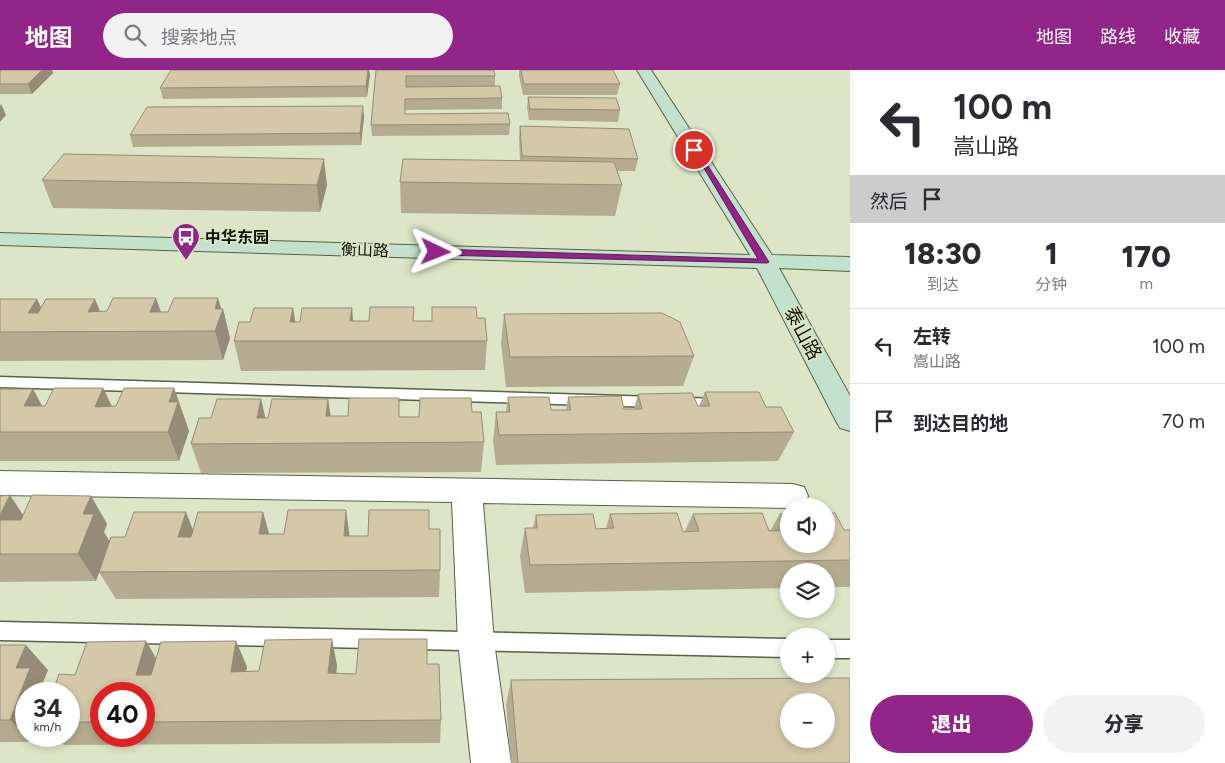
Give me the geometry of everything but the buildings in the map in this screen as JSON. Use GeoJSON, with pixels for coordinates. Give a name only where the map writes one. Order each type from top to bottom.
{"type":"FeatureCollection","features":[{"type":"Feature","properties":{"kind":"street","name":"泰山路"},"geometry":{"type":"LineString","coordinates":[[644,70],[760,254],[850,421]]}},
{"type":"Feature","properties":{"kind":"street","name":"衡山路"},"geometry":{"type":"LineString","coordinates":[[0,226],[760,254],[850,264]]}},
{"type":"Feature","properties":{"kind":"street","name":"衡山路"},"geometry":{"type":"LineString","coordinates":[[0,239],[760,254],[850,249]]}},
{"type":"Feature","properties":{"kind":"street"},"geometry":{"type":"LineString","coordinates":[[0,483],[793,496]]}},
{"type":"Feature","properties":{"kind":"street"},"geometry":{"type":"LineString","coordinates":[[467,491],[476,642],[491,763]]}},
{"type":"Feature","properties":{"kind":"lane"},"geometry":{"type":"LineString","coordinates":[[0,382],[731,404]]}},
{"type":"Feature","properties":{"kind":"lane"},"geometry":{"type":"LineString","coordinates":[[0,631],[780,648]]}},
{"type":"Feature","properties":{"kind":"lane"},"geometry":{"type":"LineString","coordinates":[[835,649],[850,649]]}},
{"type":"Feature","properties":{"kind":"place","name":"中华东园"},"geometry":{"type":"Point","coordinates":[186,261]}},
{"type":"Feature","properties":{"kind":"route"},"geometry":{"type":"LineString","coordinates":[[436,252],[764,262],[756,246],[694,150]]}}]}
